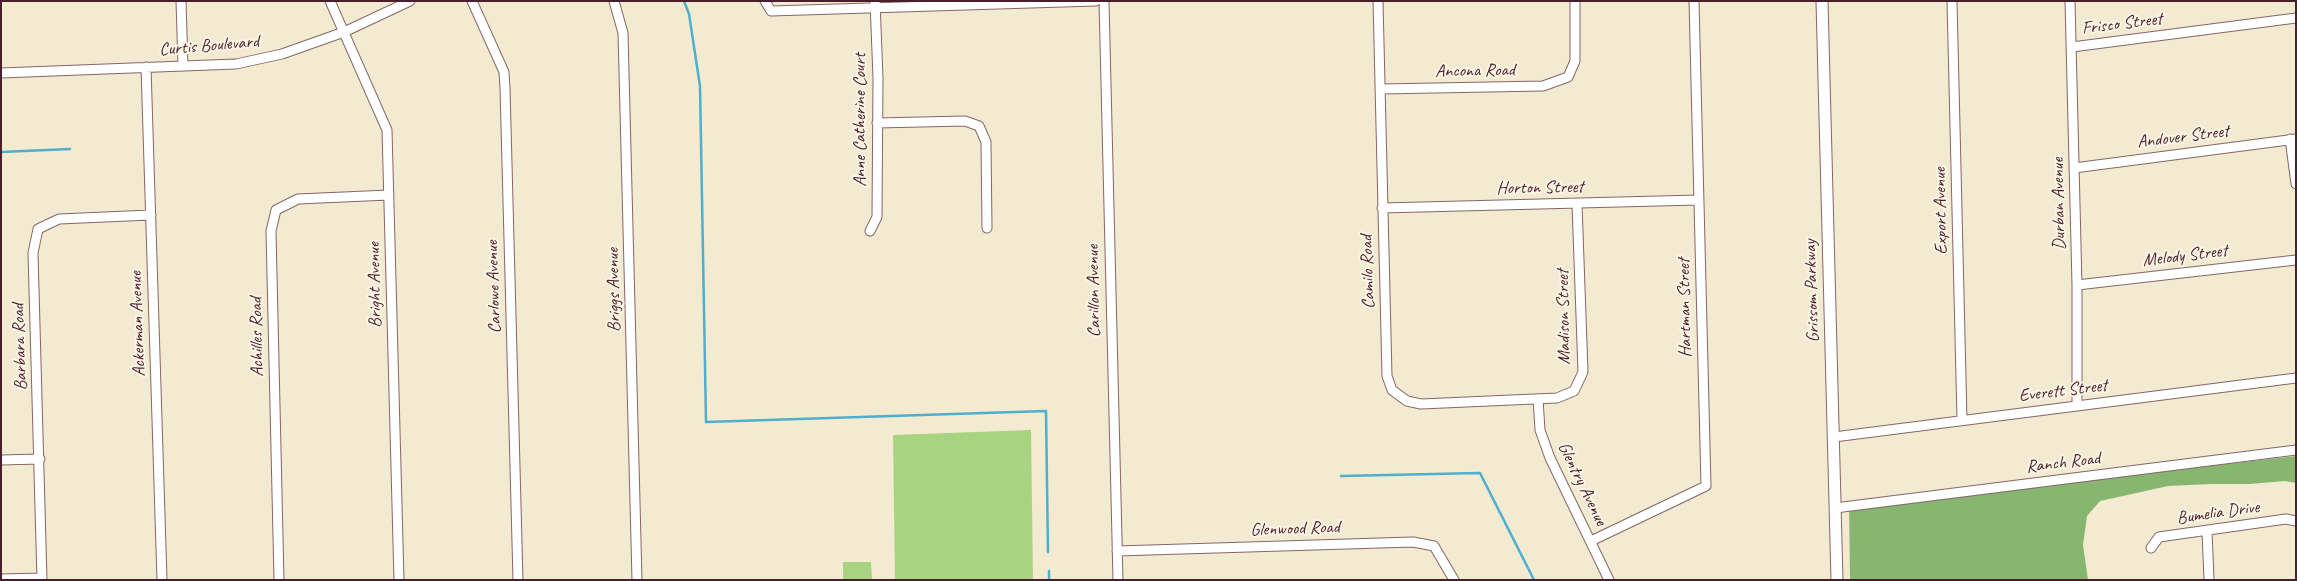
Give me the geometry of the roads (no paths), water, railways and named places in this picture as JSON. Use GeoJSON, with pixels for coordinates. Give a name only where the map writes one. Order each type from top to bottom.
{"type":"FeatureCollection","features":[{"type":"Feature","properties":{"kind":"main road","name":"Grissom Parkway"},"geometry":{"type":"LineString","coordinates":[[1822,1],[1837,580]]}},
{"type":"Feature","properties":{"kind":"street"},"geometry":{"type":"LineString","coordinates":[[182,1],[183,66]]}},
{"type":"Feature","properties":{"kind":"street","name":"Bright Avenue"},"geometry":{"type":"LineString","coordinates":[[330,1],[388,130],[398,580]]}},
{"type":"Feature","properties":{"kind":"street","name":"Curtis Boulevard"},"geometry":{"type":"LineString","coordinates":[[1,72],[236,64],[282,54],[344,32],[410,1]]}},
{"type":"Feature","properties":{"kind":"street","name":"Carlowe Avenue"},"geometry":{"type":"LineString","coordinates":[[472,1],[504,72],[518,580]]}},
{"type":"Feature","properties":{"kind":"street","name":"Briggs Avenue"},"geometry":{"type":"LineString","coordinates":[[614,1],[623,33],[637,580]]}},
{"type":"Feature","properties":{"kind":"street"},"geometry":{"type":"LineString","coordinates":[[765,1],[771,11],[875,5],[1096,1]]}},
{"type":"Feature","properties":{"kind":"street","name":"Carillon Avenue"},"geometry":{"type":"LineString","coordinates":[[1104,1],[1118,580]]}},
{"type":"Feature","properties":{"kind":"street","name":"Camilo Road"},"geometry":{"type":"LineString","coordinates":[[1378,1],[1387,376],[1392,390],[1407,401],[1422,404],[1538,399]]}},
{"type":"Feature","properties":{"kind":"street","name":"Ancona Road"},"geometry":{"type":"LineString","coordinates":[[1381,90],[1543,86],[1568,77],[1575,61],[1575,1]]}},
{"type":"Feature","properties":{"kind":"street","name":"Hartman Street"},"geometry":{"type":"LineString","coordinates":[[1591,541],[1706,486],[1694,1]]}},
{"type":"Feature","properties":{"kind":"street","name":"Export Avenue"},"geometry":{"type":"LineString","coordinates":[[1952,1],[1962,420]]}},
{"type":"Feature","properties":{"kind":"street","name":"Durban Avenue"},"geometry":{"type":"LineString","coordinates":[[2070,1],[2078,285],[2078,406]]}},
{"type":"Feature","properties":{"kind":"street","name":"Anne Catherine Court"},"geometry":{"type":"LineString","coordinates":[[870,230],[877,217],[878,78],[875,5]]}},
{"type":"Feature","properties":{"kind":"street","name":"Frisco Street"},"geometry":{"type":"LineString","coordinates":[[2072,47],[2296,18]]}},
{"type":"Feature","properties":{"kind":"street","name":"Ackerman Avenue"},"geometry":{"type":"LineString","coordinates":[[146,67],[162,580]]}},
{"type":"Feature","properties":{"kind":"street"},"geometry":{"type":"LineString","coordinates":[[877,123],[965,121],[979,126],[986,142],[987,228]]}},
{"type":"Feature","properties":{"kind":"street"},"geometry":{"type":"LineString","coordinates":[[2293,139],[2296,184]]}},
{"type":"Feature","properties":{"kind":"street","name":"Andover Street"},"geometry":{"type":"LineString","coordinates":[[2074,168],[2293,139]]}},
{"type":"Feature","properties":{"kind":"street","name":"Achilles Road"},"geometry":{"type":"LineString","coordinates":[[279,580],[270,231],[276,210],[298,199],[389,195]]}},
{"type":"Feature","properties":{"kind":"street","name":"Horton Street"},"geometry":{"type":"LineString","coordinates":[[1382,208],[1698,200]]}},
{"type":"Feature","properties":{"kind":"street","name":"Madison Street"},"geometry":{"type":"LineString","coordinates":[[1538,399],[1557,398],[1574,391],[1583,372],[1577,204]]}},
{"type":"Feature","properties":{"kind":"street","name":"Barbara Road"},"geometry":{"type":"LineString","coordinates":[[42,579],[33,253],[38,229],[59,220],[151,215]]}},
{"type":"Feature","properties":{"kind":"street","name":"Melody Street"},"geometry":{"type":"LineString","coordinates":[[2078,285],[2296,260]]}},
{"type":"Feature","properties":{"kind":"street","name":"Everett Street"},"geometry":{"type":"LineString","coordinates":[[1834,437],[2296,378]]}},
{"type":"Feature","properties":{"kind":"street","name":"Glentry Avenue"},"geometry":{"type":"LineString","coordinates":[[1538,399],[1540,430],[1550,458],[1609,580]]}},
{"type":"Feature","properties":{"kind":"street","name":"Ranch Road"},"geometry":{"type":"LineString","coordinates":[[1834,508],[2296,450]]}},
{"type":"Feature","properties":{"kind":"street"},"geometry":{"type":"LineString","coordinates":[[1,460],[40,459]]}},
{"type":"Feature","properties":{"kind":"street","name":"Bumelia Drive"},"geometry":{"type":"LineString","coordinates":[[2151,548],[2159,537],[2286,519],[2296,521]]}},
{"type":"Feature","properties":{"kind":"street"},"geometry":{"type":"LineString","coordinates":[[2207,531],[2209,580]]}},
{"type":"Feature","properties":{"kind":"street","name":"Glenwood Road"},"geometry":{"type":"LineString","coordinates":[[1117,551],[1413,542],[1434,546],[1454,580]]}},
{"type":"Feature","properties":{"kind":"street"},"geometry":{"type":"LineString","coordinates":[[1,579],[42,579]]}},
{"type":"Feature","properties":{"kind":"waterway"},"geometry":{"type":"LineString","coordinates":[[684,1],[689,14],[700,86],[706,422],[1046,411],[1048,552]]}},
{"type":"Feature","properties":{"kind":"waterway"},"geometry":{"type":"LineString","coordinates":[[1,152],[70,149]]}},
{"type":"Feature","properties":{"kind":"waterway"},"geometry":{"type":"LineString","coordinates":[[1341,476],[1480,473],[1534,580]]}},
{"type":"Feature","properties":{"kind":"waterway"},"geometry":{"type":"LineString","coordinates":[[1049,571],[1049,580]]}}]}
